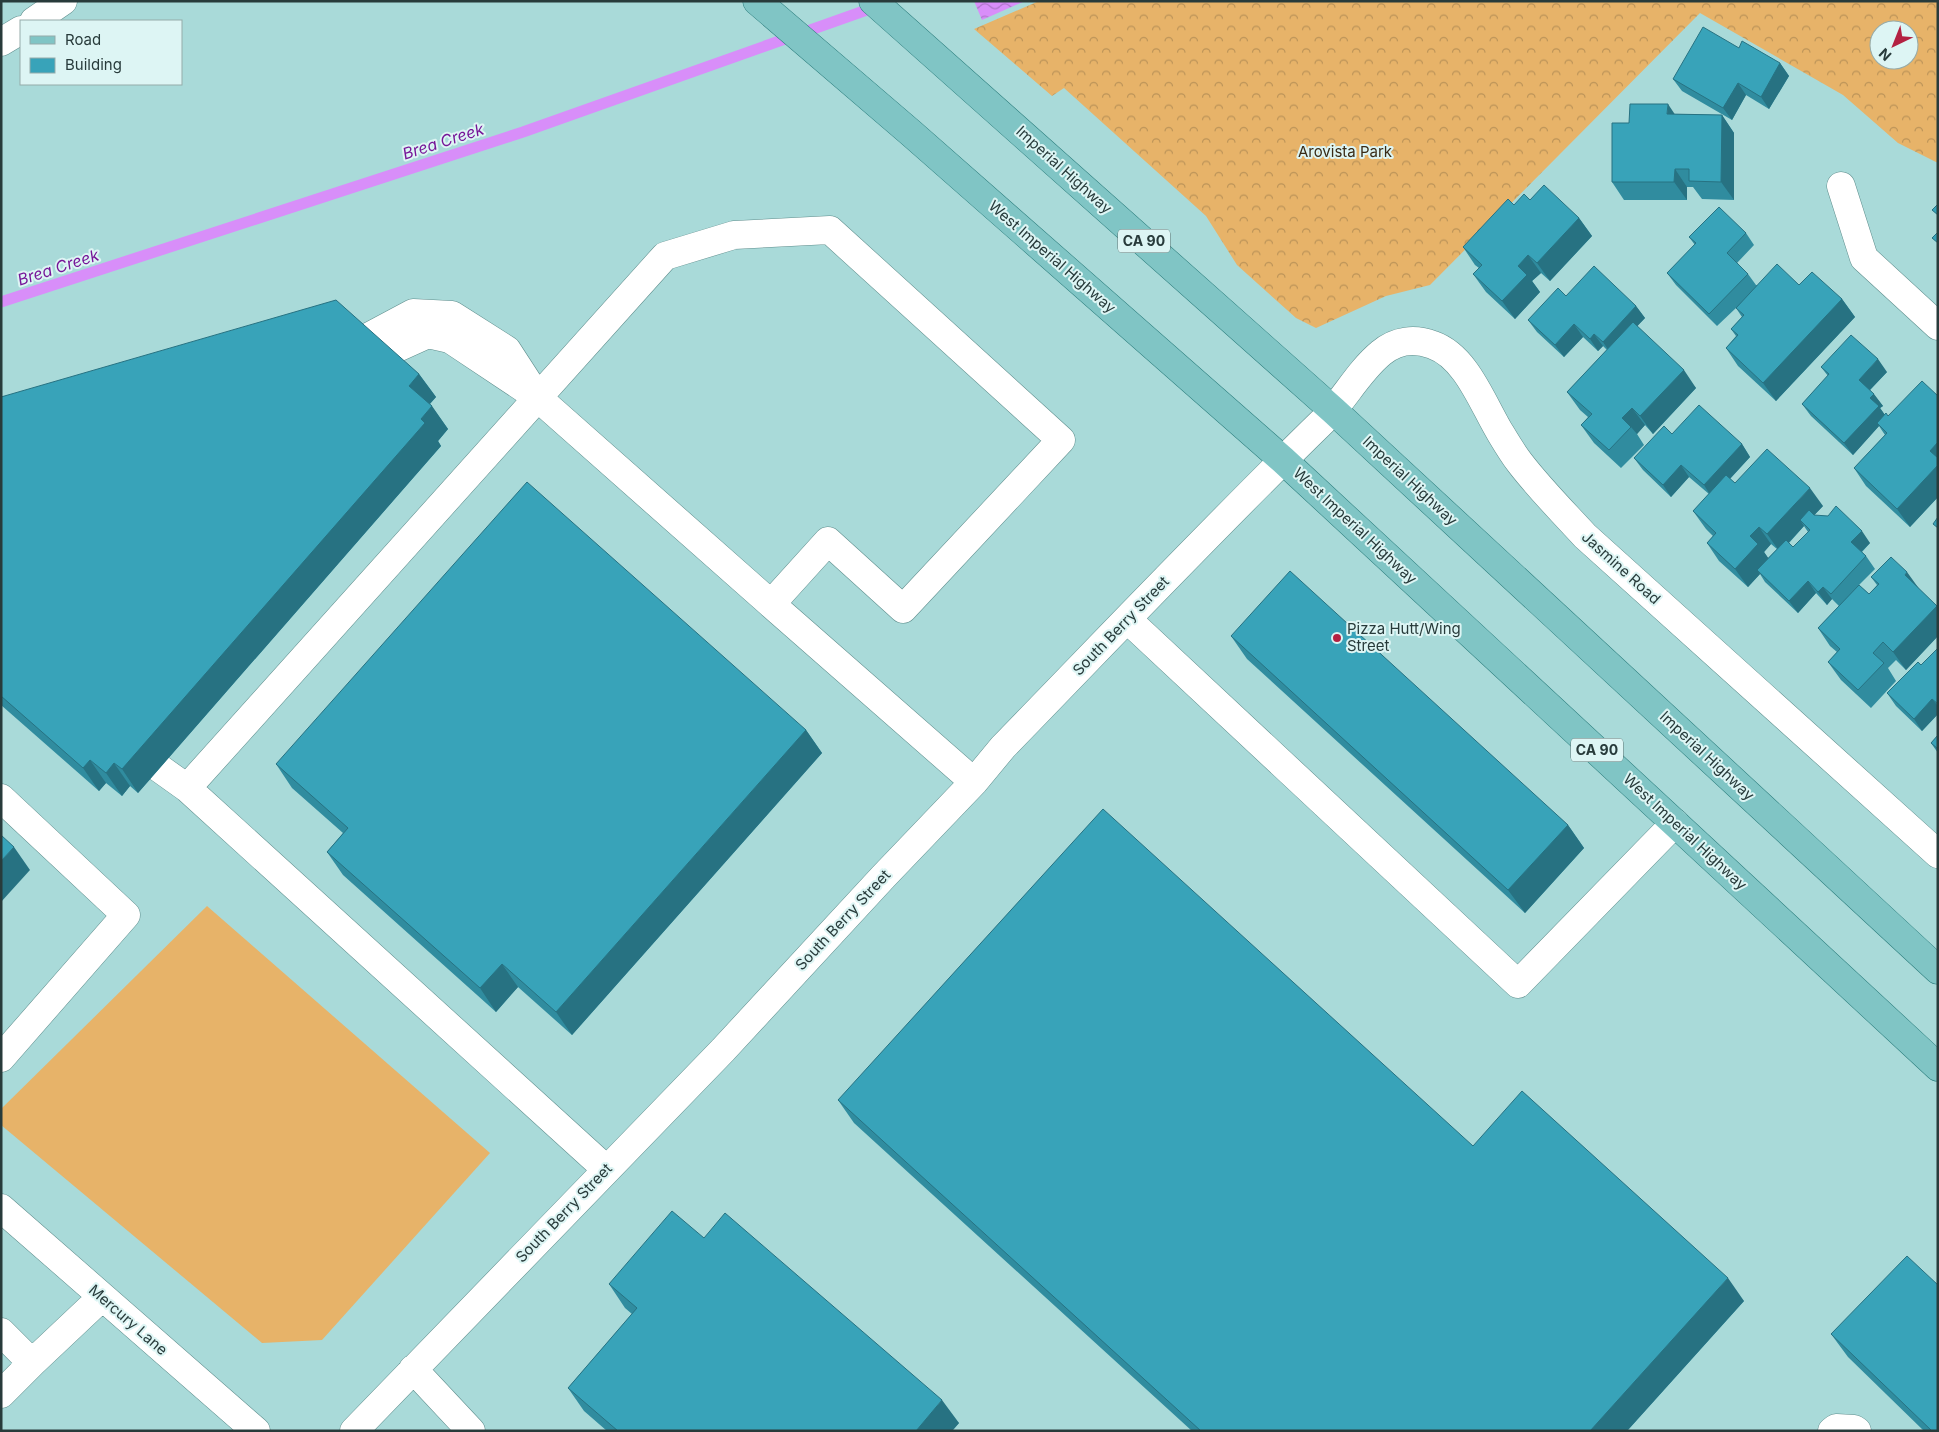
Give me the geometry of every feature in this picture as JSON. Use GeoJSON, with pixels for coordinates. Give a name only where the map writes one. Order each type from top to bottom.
{"type":"FeatureCollection","features":[{"type":"Feature","properties":{"kind":"main road","name":"West Imperial Highway"},"geometry":{"type":"LineString","coordinates":[[757,1],[911,133],[1283,460],[1938,1067]]}},
{"type":"Feature","properties":{"kind":"main road","name":"Imperial Highway"},"geometry":{"type":"LineString","coordinates":[[873,1],[1334,411],[1938,970]]}},
{"type":"Feature","properties":{"kind":"street"},"geometry":{"type":"LineString","coordinates":[[35,20],[63,1]]}},
{"type":"Feature","properties":{"kind":"street"},"geometry":{"type":"LineString","coordinates":[[1,42],[20,31]]}},
{"type":"Feature","properties":{"kind":"street"},"geometry":{"type":"LineString","coordinates":[[1841,186],[1864,258],[1938,326]]}},
{"type":"Feature","properties":{"kind":"street"},"geometry":{"type":"LineString","coordinates":[[187,788],[665,256],[734,234],[830,230],[1061,440],[902,608],[828,541],[771,604]]}},
{"type":"Feature","properties":{"kind":"street"},"geometry":{"type":"LineString","coordinates":[[377,345],[412,314],[452,315],[507,350],[537,397],[974,782]]}},
{"type":"Feature","properties":{"kind":"street","name":"Jasmine Road"},"geometry":{"type":"LineString","coordinates":[[1334,411],[1365,370],[1382,352],[1406,340],[1433,345],[1448,352],[1465,369],[1502,436],[1521,464],[1547,496],[1585,536],[1938,854]]}},
{"type":"Feature","properties":{"kind":"street","name":"South Berry Street"},"geometry":{"type":"LineString","coordinates":[[354,1431],[723,1050],[974,782],[1003,747],[1283,460],[1334,411]]}},
{"type":"Feature","properties":{"kind":"street"},"geometry":{"type":"LineString","coordinates":[[1127,619],[1518,984],[1675,823]]}},
{"type":"Feature","properties":{"kind":"street"},"geometry":{"type":"LineString","coordinates":[[159,768],[187,788],[606,1169]]}},
{"type":"Feature","properties":{"kind":"street"},"geometry":{"type":"LineString","coordinates":[[1,798],[126,915],[1,1058]]}},
{"type":"Feature","properties":{"kind":"street","name":"Mercury Lane"},"geometry":{"type":"LineString","coordinates":[[1,1208],[256,1431]]}},
{"type":"Feature","properties":{"kind":"street"},"geometry":{"type":"LineString","coordinates":[[1,1394],[32,1362],[102,1297]]}},
{"type":"Feature","properties":{"kind":"street"},"geometry":{"type":"LineString","coordinates":[[1,1332],[32,1362]]}},
{"type":"Feature","properties":{"kind":"street"},"geometry":{"type":"LineString","coordinates":[[413,1369],[471,1431]]}},
{"type":"Feature","properties":{"kind":"street"},"geometry":{"type":"LineString","coordinates":[[1832,1431],[1836,1428],[1854,1429],[1857,1431]]}},
{"type":"Feature","properties":{"kind":"green space","name":"Arovista Park"},"geometry":{"type":"Polygon","coordinates":[[[1039,1],[1938,1],[1938,163],[1898,143],[1843,95],[1700,13],[1430,285],[1386,296],[1316,328],[1296,318],[1237,265],[1206,216],[1064,88],[1052,96],[974,29],[1039,1]]]}},
{"type":"Feature","properties":{"kind":"green space"},"geometry":{"type":"Polygon","coordinates":[[[207,906],[490,1153],[322,1340],[262,1343],[1,1125],[1,1109],[207,906]]]}},
{"type":"Feature","properties":{"kind":"water"},"geometry":{"type":"Polygon","coordinates":[[[974,1],[1025,1],[982,20],[974,1]]]}},
{"type":"Feature","properties":{"kind":"building"},"geometry":{"type":"Polygon","coordinates":[[[1703,27],[1739,48],[1742,41],[1780,63],[1761,97],[1738,83],[1723,108],[1673,79],[1703,27]]]}},
{"type":"Feature","properties":{"kind":"building"},"geometry":{"type":"Polygon","coordinates":[[[1630,104],[1668,104],[1667,114],[1722,115],[1721,182],[1689,181],[1689,169],[1675,169],[1674,182],[1612,182],[1612,123],[1629,123],[1630,104]]]}},
{"type":"Feature","properties":{"kind":"building"},"geometry":{"type":"Polygon","coordinates":[[[1544,185],[1579,218],[1537,263],[1528,255],[1518,266],[1527,275],[1502,301],[1473,274],[1482,265],[1463,247],[1508,199],[1514,205],[1524,194],[1530,200],[1544,185]]]}},
{"type":"Feature","properties":{"kind":"building"},"geometry":{"type":"Polygon","coordinates":[[[1938,204],[1938,215],[1932,210],[1938,204]]]}},
{"type":"Feature","properties":{"kind":"building"},"geometry":{"type":"Polygon","coordinates":[[[1719,207],[1746,233],[1727,253],[1748,274],[1709,314],[1667,273],[1696,243],[1689,237],[1719,207]]]}},
{"type":"Feature","properties":{"kind":"building"},"geometry":{"type":"Polygon","coordinates":[[[1938,232],[1938,243],[1932,238],[1938,232]]]}},
{"type":"Feature","properties":{"kind":"building"},"geometry":{"type":"Polygon","coordinates":[[[1777,264],[1799,285],[1812,272],[1842,299],[1763,383],[1726,348],[1738,335],[1731,329],[1744,315],[1736,308],[1777,264]]]}},
{"type":"Feature","properties":{"kind":"building"},"geometry":{"type":"Polygon","coordinates":[[[1594,266],[1636,306],[1603,342],[1594,334],[1590,339],[1574,324],[1555,345],[1528,320],[1558,288],[1566,296],[1594,266]]]}},
{"type":"Feature","properties":{"kind":"building"},"geometry":{"type":"Polygon","coordinates":[[[336,300],[419,374],[409,386],[432,406],[421,419],[425,423],[122,769],[114,763],[106,773],[90,760],[83,768],[1,696],[1,397],[336,300]]]}},
{"type":"Feature","properties":{"kind":"building"},"geometry":{"type":"Polygon","coordinates":[[[1633,322],[1684,370],[1640,416],[1632,408],[1622,418],[1631,427],[1609,450],[1581,425],[1592,414],[1567,392],[1633,322]]]}},
{"type":"Feature","properties":{"kind":"building"},"geometry":{"type":"Polygon","coordinates":[[[1851,335],[1878,359],[1859,380],[1874,394],[1870,398],[1879,406],[1844,443],[1802,404],[1829,374],[1821,367],[1851,335]]]}},
{"type":"Feature","properties":{"kind":"building"},"geometry":{"type":"Polygon","coordinates":[[[1922,381],[1938,396],[1938,442],[1930,451],[1938,458],[1938,465],[1897,509],[1854,468],[1887,433],[1877,423],[1886,413],[1888,416],[1922,381]]]}},
{"type":"Feature","properties":{"kind":"building"},"geometry":{"type":"Polygon","coordinates":[[[1699,405],[1742,444],[1704,485],[1681,465],[1663,485],[1634,458],[1664,426],[1672,434],[1699,405]]]}},
{"type":"Feature","properties":{"kind":"building"},"geometry":{"type":"Polygon","coordinates":[[[1767,449],[1810,488],[1767,534],[1759,527],[1750,536],[1758,544],[1735,569],[1707,543],[1716,533],[1693,511],[1726,475],[1735,483],[1767,449]]]}},
{"type":"Feature","properties":{"kind":"building"},"geometry":{"type":"Polygon","coordinates":[[[527,482],[806,730],[556,1012],[502,964],[480,988],[327,852],[348,828],[276,764],[527,482]]]}},
{"type":"Feature","properties":{"kind":"building"},"geometry":{"type":"Polygon","coordinates":[[[1836,506],[1862,531],[1851,542],[1866,556],[1831,594],[1823,587],[1818,592],[1808,581],[1789,601],[1757,570],[1786,540],[1793,547],[1810,530],[1800,520],[1809,510],[1814,515],[1828,516],[1836,506]]]}},
{"type":"Feature","properties":{"kind":"building"},"geometry":{"type":"Polygon","coordinates":[[[1938,517],[1938,528],[1933,524],[1938,517]]]}},
{"type":"Feature","properties":{"kind":"building"},"geometry":{"type":"Polygon","coordinates":[[[1891,557],[1907,572],[1905,575],[1937,606],[1893,652],[1883,642],[1873,653],[1884,663],[1858,690],[1828,662],[1840,649],[1818,628],[1859,585],[1869,594],[1879,584],[1871,577],[1891,557]]]}},
{"type":"Feature","properties":{"kind":"building"},"geometry":{"type":"Polygon","coordinates":[[[1290,571],[1568,825],[1508,890],[1231,636],[1290,571]]]}},
{"type":"Feature","properties":{"kind":"building"},"geometry":{"type":"Polygon","coordinates":[[[1938,648],[1938,704],[1932,699],[1914,719],[1887,693],[1918,662],[1921,665],[1938,648]]]}},
{"type":"Feature","properties":{"kind":"building"},"geometry":{"type":"Polygon","coordinates":[[[1938,735],[1938,749],[1931,743],[1938,735]]]}},
{"type":"Feature","properties":{"kind":"building"},"geometry":{"type":"Polygon","coordinates":[[[1103,809],[1473,1146],[1522,1091],[1728,1278],[1590,1431],[1201,1431],[838,1100],[1103,809]]]}},
{"type":"Feature","properties":{"kind":"building"},"geometry":{"type":"Polygon","coordinates":[[[1,835],[14,847],[1,861],[1,835]]]}},
{"type":"Feature","properties":{"kind":"building"},"geometry":{"type":"Polygon","coordinates":[[[672,1211],[704,1238],[725,1213],[942,1400],[916,1431],[618,1431],[568,1388],[637,1308],[609,1284],[672,1211]]]}},
{"type":"Feature","properties":{"kind":"building"},"geometry":{"type":"Polygon","coordinates":[[[1907,1256],[1938,1285],[1938,1431],[1932,1431],[1831,1334],[1907,1256]]]}},
{"type":"Feature","properties":{"kind":"waterway","name":"Brea Creek"},"geometry":{"type":"LineString","coordinates":[[1,302],[523,132],[878,6]]}},
{"type":"Feature","properties":{"kind":"place","name":"Pizza Hutt/Wing Street"},"geometry":{"type":"Point","coordinates":[1337,638]}}]}
